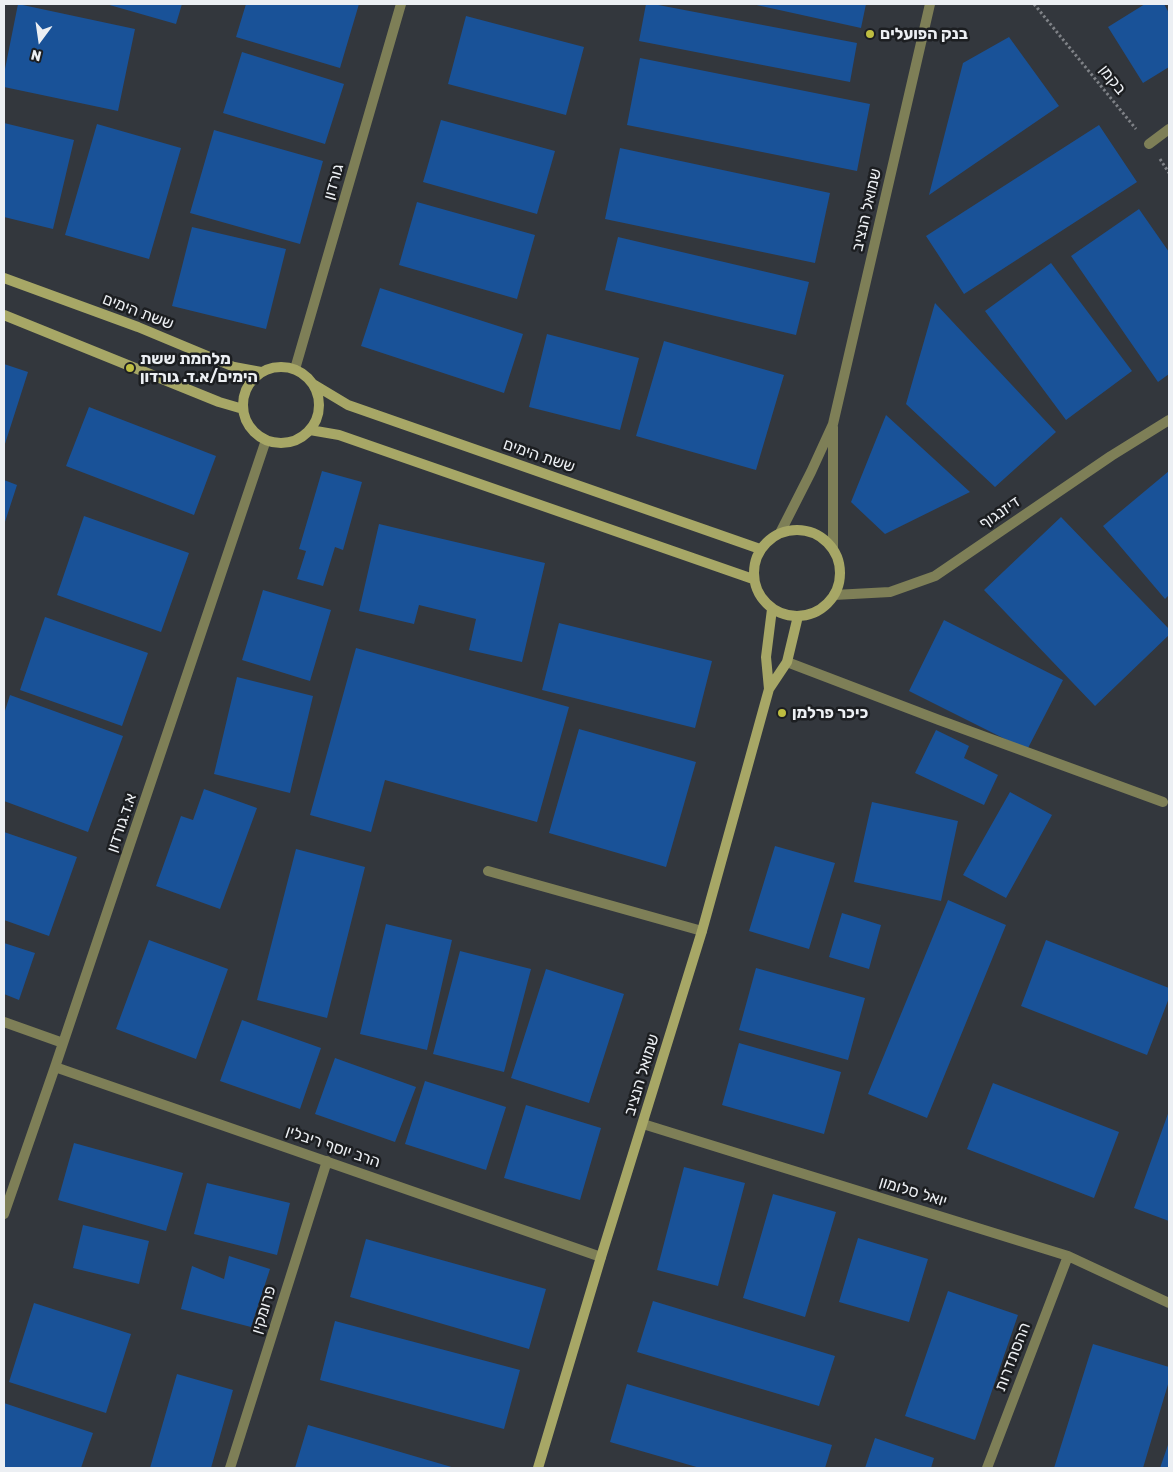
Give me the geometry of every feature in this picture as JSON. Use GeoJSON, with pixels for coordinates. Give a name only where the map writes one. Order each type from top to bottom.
{"type":"FeatureCollection","features":[{"type":"Feature","properties":{"kind":"street","name":"גורדון"},"geometry":{"type":"LineString","coordinates":[[295,369],[401,4]]}},
{"type":"Feature","properties":{"kind":"street","name":"שמואל הנציב"},"geometry":{"type":"LineString","coordinates":[[780,533],[833,424],[930,4]]}},
{"type":"Feature","properties":{"kind":"street"},"geometry":{"type":"LineString","coordinates":[[1150,144],[1169,129]]}},
{"type":"Feature","properties":{"kind":"street","name":"ששת הימים"},"geometry":{"type":"LineString","coordinates":[[4,278],[138,327],[234,367],[261,372]]}},
{"type":"Feature","properties":{"kind":"street"},"geometry":{"type":"LineString","coordinates":[[4,315],[219,402],[243,409]]}},
{"type":"Feature","properties":{"kind":"street"},"geometry":{"type":"LineString","coordinates":[[278,367],[295,369],[305,375],[313,384],[319,399],[315,422],[310,430],[295,441],[285,443],[266,440],[250,428],[245,419],[243,409],[246,388],[255,376],[261,372],[278,367]]}},
{"type":"Feature","properties":{"kind":"street","name":"ששת הימים"},"geometry":{"type":"LineString","coordinates":[[313,384],[348,405],[760,549]]}},
{"type":"Feature","properties":{"kind":"street","name":"דיזנגוף"},"geometry":{"type":"LineString","coordinates":[[834,595],[890,592],[935,576],[1103,462],[1169,420]]}},
{"type":"Feature","properties":{"kind":"street","name":"שמואל הנציב"},"geometry":{"type":"LineString","coordinates":[[833,424],[833,549]]}},
{"type":"Feature","properties":{"kind":"street"},"geometry":{"type":"LineString","coordinates":[[310,430],[339,435],[753,579]]}},
{"type":"Feature","properties":{"kind":"street","name":"א.ד.גורדון"},"geometry":{"type":"LineString","coordinates":[[4,1214],[266,440]]}},
{"type":"Feature","properties":{"kind":"street"},"geometry":{"type":"LineString","coordinates":[[789,530],[807,530],[822,538],[833,549],[840,564],[840,580],[834,595],[826,606],[815,612],[798,616],[772,609],[760,596],[753,579],[754,564],[760,549],[772,537],[780,533],[789,530]]}},
{"type":"Feature","properties":{"kind":"street","name":"שמואל הנציב"},"geometry":{"type":"LineString","coordinates":[[769,689],[766,657],[772,609]]}},
{"type":"Feature","properties":{"kind":"street","name":"שמואל הנציב"},"geometry":{"type":"LineString","coordinates":[[538,1468],[702,931],[769,689],[787,662],[798,616]]}},
{"type":"Feature","properties":{"kind":"street"},"geometry":{"type":"LineString","coordinates":[[787,662],[1162,802]]}},
{"type":"Feature","properties":{"kind":"street"},"geometry":{"type":"LineString","coordinates":[[488,871],[702,931]]}},
{"type":"Feature","properties":{"kind":"street"},"geometry":{"type":"LineString","coordinates":[[4,1022],[63,1042]]}},
{"type":"Feature","properties":{"kind":"street","name":"הרב יוסף ריבלין"},"geometry":{"type":"LineString","coordinates":[[55,1067],[601,1257]]}},
{"type":"Feature","properties":{"kind":"street","name":"יואל סלומון"},"geometry":{"type":"LineString","coordinates":[[643,1124],[1068,1256],[1169,1303]]}},
{"type":"Feature","properties":{"kind":"street","name":"פרומקין"},"geometry":{"type":"LineString","coordinates":[[230,1468],[326,1161]]}},
{"type":"Feature","properties":{"kind":"street","name":"ההסתדרות"},"geometry":{"type":"LineString","coordinates":[[986,1468],[1068,1256]]}},
{"type":"Feature","properties":{"kind":"path","name":"בקמן"},"geometry":{"type":"LineString","coordinates":[[1034,4],[1150,144],[1169,173]]}},
{"type":"Feature","properties":{"kind":"building"},"geometry":{"type":"Polygon","coordinates":[[[18,4],[135,29],[118,111],[4,87],[4,74],[18,4]]]}},
{"type":"Feature","properties":{"kind":"building"},"geometry":{"type":"Polygon","coordinates":[[[106,4],[182,4],[176,24],[106,4]]]}},
{"type":"Feature","properties":{"kind":"building"},"geometry":{"type":"Polygon","coordinates":[[[246,4],[359,4],[340,68],[236,37],[246,4]]]}},
{"type":"Feature","properties":{"kind":"building"},"geometry":{"type":"Polygon","coordinates":[[[646,4],[857,43],[850,82],[639,41],[646,4]]]}},
{"type":"Feature","properties":{"kind":"building"},"geometry":{"type":"Polygon","coordinates":[[[752,4],[866,4],[861,28],[752,4]]]}},
{"type":"Feature","properties":{"kind":"building"},"geometry":{"type":"Polygon","coordinates":[[[1145,4],[1164,4],[1169,13],[1169,67],[1143,83],[1108,27],[1145,4]]]}},
{"type":"Feature","properties":{"kind":"building"},"geometry":{"type":"Polygon","coordinates":[[[466,16],[584,47],[566,115],[448,84],[466,16]]]}},
{"type":"Feature","properties":{"kind":"building"},"geometry":{"type":"Polygon","coordinates":[[[1009,37],[1059,106],[929,195],[963,63],[1009,37]]]}},
{"type":"Feature","properties":{"kind":"building"},"geometry":{"type":"Polygon","coordinates":[[[242,52],[344,84],[325,144],[223,113],[242,52]]]}},
{"type":"Feature","properties":{"kind":"building"},"geometry":{"type":"Polygon","coordinates":[[[640,58],[870,104],[857,171],[627,125],[640,58]]]}},
{"type":"Feature","properties":{"kind":"building"},"geometry":{"type":"Polygon","coordinates":[[[441,120],[555,151],[537,214],[423,182],[441,120]]]}},
{"type":"Feature","properties":{"kind":"building"},"geometry":{"type":"Polygon","coordinates":[[[4,123],[74,140],[53,229],[4,217],[4,123]]]}},
{"type":"Feature","properties":{"kind":"building"},"geometry":{"type":"Polygon","coordinates":[[[97,124],[181,148],[149,259],[65,235],[97,124]]]}},
{"type":"Feature","properties":{"kind":"building"},"geometry":{"type":"Polygon","coordinates":[[[1099,125],[1137,182],[964,294],[926,236],[1099,125]]]}},
{"type":"Feature","properties":{"kind":"building"},"geometry":{"type":"Polygon","coordinates":[[[214,130],[323,161],[300,244],[190,213],[214,130]]]}},
{"type":"Feature","properties":{"kind":"building"},"geometry":{"type":"Polygon","coordinates":[[[620,148],[830,193],[815,263],[605,219],[620,148]]]}},
{"type":"Feature","properties":{"kind":"building"},"geometry":{"type":"Polygon","coordinates":[[[417,202],[535,235],[517,299],[399,265],[417,202]]]}},
{"type":"Feature","properties":{"kind":"building"},"geometry":{"type":"Polygon","coordinates":[[[1139,209],[1169,252],[1169,374],[1158,382],[1071,256],[1139,209]]]}},
{"type":"Feature","properties":{"kind":"building"},"geometry":{"type":"Polygon","coordinates":[[[192,227],[286,249],[266,329],[172,306],[192,227]]]}},
{"type":"Feature","properties":{"kind":"building"},"geometry":{"type":"Polygon","coordinates":[[[618,237],[809,282],[796,335],[605,290],[618,237]]]}},
{"type":"Feature","properties":{"kind":"building"},"geometry":{"type":"Polygon","coordinates":[[[1051,263],[1132,371],[1066,420],[985,311],[1051,263]]]}},
{"type":"Feature","properties":{"kind":"building"},"geometry":{"type":"Polygon","coordinates":[[[380,288],[523,334],[504,393],[361,346],[380,288]]]}},
{"type":"Feature","properties":{"kind":"building"},"geometry":{"type":"Polygon","coordinates":[[[935,303],[1056,432],[995,487],[906,404],[935,303]]]}},
{"type":"Feature","properties":{"kind":"building"},"geometry":{"type":"Polygon","coordinates":[[[547,334],[639,358],[620,430],[529,407],[547,334]]]}},
{"type":"Feature","properties":{"kind":"building"},"geometry":{"type":"Polygon","coordinates":[[[664,341],[784,375],[756,470],[636,436],[664,341]]]}},
{"type":"Feature","properties":{"kind":"building"},"geometry":{"type":"Polygon","coordinates":[[[4,364],[28,372],[4,447],[4,364]]]}},
{"type":"Feature","properties":{"kind":"building"},"geometry":{"type":"Polygon","coordinates":[[[89,407],[216,456],[194,515],[66,466],[89,407]]]}},
{"type":"Feature","properties":{"kind":"building"},"geometry":{"type":"Polygon","coordinates":[[[886,415],[970,492],[885,534],[851,502],[886,415]]]}},
{"type":"Feature","properties":{"kind":"building"},"geometry":{"type":"Polygon","coordinates":[[[322,471],[362,482],[343,550],[335,547],[323,586],[297,579],[306,551],[299,549],[322,471]]]}},
{"type":"Feature","properties":{"kind":"building"},"geometry":{"type":"Polygon","coordinates":[[[1169,471],[1169,595],[1165,599],[1103,526],[1169,471]]]}},
{"type":"Feature","properties":{"kind":"building"},"geometry":{"type":"Polygon","coordinates":[[[4,480],[17,485],[4,525],[4,480]]]}},
{"type":"Feature","properties":{"kind":"building"},"geometry":{"type":"Polygon","coordinates":[[[84,516],[189,553],[161,632],[57,595],[84,516]]]}},
{"type":"Feature","properties":{"kind":"building"},"geometry":{"type":"Polygon","coordinates":[[[1061,517],[1169,629],[1169,635],[1095,706],[984,590],[1061,517]]]}},
{"type":"Feature","properties":{"kind":"building"},"geometry":{"type":"Polygon","coordinates":[[[379,524],[545,563],[522,662],[469,650],[476,619],[419,605],[414,624],[359,611],[379,524]]]}},
{"type":"Feature","properties":{"kind":"building"},"geometry":{"type":"Polygon","coordinates":[[[263,590],[331,610],[310,681],[242,660],[263,590]]]}},
{"type":"Feature","properties":{"kind":"building"},"geometry":{"type":"Polygon","coordinates":[[[45,617],[148,653],[122,726],[20,690],[45,617]]]}},
{"type":"Feature","properties":{"kind":"building"},"geometry":{"type":"Polygon","coordinates":[[[944,620],[1063,680],[1027,750],[909,691],[944,620]]]}},
{"type":"Feature","properties":{"kind":"building"},"geometry":{"type":"Polygon","coordinates":[[[559,623],[712,661],[695,728],[542,690],[559,623]]]}},
{"type":"Feature","properties":{"kind":"building"},"geometry":{"type":"Polygon","coordinates":[[[356,648],[569,707],[537,822],[385,780],[371,832],[310,815],[356,648]]]}},
{"type":"Feature","properties":{"kind":"building"},"geometry":{"type":"Polygon","coordinates":[[[237,677],[313,696],[290,793],[214,774],[237,677]]]}},
{"type":"Feature","properties":{"kind":"building"},"geometry":{"type":"Polygon","coordinates":[[[10,695],[123,736],[88,832],[4,801],[4,714],[10,695]]]}},
{"type":"Feature","properties":{"kind":"building"},"geometry":{"type":"Polygon","coordinates":[[[579,729],[696,762],[666,867],[549,833],[579,729]]]}},
{"type":"Feature","properties":{"kind":"building"},"geometry":{"type":"Polygon","coordinates":[[[936,730],[969,746],[964,758],[998,775],[984,805],[915,773],[936,730]]]}},
{"type":"Feature","properties":{"kind":"building"},"geometry":{"type":"Polygon","coordinates":[[[204,789],[257,808],[220,909],[156,886],[181,816],[193,820],[204,789]]]}},
{"type":"Feature","properties":{"kind":"building"},"geometry":{"type":"Polygon","coordinates":[[[1010,792],[1052,815],[1006,898],[963,875],[1010,792]]]}},
{"type":"Feature","properties":{"kind":"building"},"geometry":{"type":"Polygon","coordinates":[[[872,802],[958,821],[941,901],[854,882],[872,802]]]}},
{"type":"Feature","properties":{"kind":"building"},"geometry":{"type":"Polygon","coordinates":[[[4,832],[77,857],[49,936],[4,920],[4,832]]]}},
{"type":"Feature","properties":{"kind":"building"},"geometry":{"type":"Polygon","coordinates":[[[775,846],[835,863],[809,949],[749,931],[775,846]]]}},
{"type":"Feature","properties":{"kind":"building"},"geometry":{"type":"Polygon","coordinates":[[[296,849],[365,867],[327,1018],[257,1000],[296,849]]]}},
{"type":"Feature","properties":{"kind":"building"},"geometry":{"type":"Polygon","coordinates":[[[948,900],[1006,925],[927,1118],[868,1094],[948,900]]]}},
{"type":"Feature","properties":{"kind":"building"},"geometry":{"type":"Polygon","coordinates":[[[842,913],[881,925],[869,969],[829,957],[842,913]]]}},
{"type":"Feature","properties":{"kind":"building"},"geometry":{"type":"Polygon","coordinates":[[[386,924],[452,940],[427,1050],[360,1034],[386,924]]]}},
{"type":"Feature","properties":{"kind":"building"},"geometry":{"type":"Polygon","coordinates":[[[149,940],[228,969],[196,1059],[116,1029],[149,940]]]}},
{"type":"Feature","properties":{"kind":"building"},"geometry":{"type":"Polygon","coordinates":[[[1046,940],[1169,988],[1169,998],[1147,1055],[1021,1006],[1046,940]]]}},
{"type":"Feature","properties":{"kind":"building"},"geometry":{"type":"Polygon","coordinates":[[[4,943],[35,953],[19,1000],[4,994],[4,943]]]}},
{"type":"Feature","properties":{"kind":"building"},"geometry":{"type":"Polygon","coordinates":[[[460,951],[531,969],[504,1072],[433,1054],[460,951]]]}},
{"type":"Feature","properties":{"kind":"building"},"geometry":{"type":"Polygon","coordinates":[[[756,968],[865,998],[848,1060],[739,1030],[756,968]]]}},
{"type":"Feature","properties":{"kind":"building"},"geometry":{"type":"Polygon","coordinates":[[[546,969],[624,994],[589,1103],[511,1078],[546,969]]]}},
{"type":"Feature","properties":{"kind":"building"},"geometry":{"type":"Polygon","coordinates":[[[242,1020],[321,1048],[300,1109],[220,1081],[242,1020]]]}},
{"type":"Feature","properties":{"kind":"building"},"geometry":{"type":"Polygon","coordinates":[[[739,1043],[841,1072],[824,1134],[722,1105],[739,1043]]]}},
{"type":"Feature","properties":{"kind":"building"},"geometry":{"type":"Polygon","coordinates":[[[335,1058],[416,1087],[395,1142],[315,1114],[335,1058]]]}},
{"type":"Feature","properties":{"kind":"building"},"geometry":{"type":"Polygon","coordinates":[[[425,1081],[506,1107],[486,1170],[405,1144],[425,1081]]]}},
{"type":"Feature","properties":{"kind":"building"},"geometry":{"type":"Polygon","coordinates":[[[993,1083],[1119,1132],[1094,1198],[967,1149],[993,1083]]]}},
{"type":"Feature","properties":{"kind":"building"},"geometry":{"type":"Polygon","coordinates":[[[526,1105],[601,1128],[580,1200],[504,1178],[526,1105]]]}},
{"type":"Feature","properties":{"kind":"building"},"geometry":{"type":"Polygon","coordinates":[[[1169,1111],[1169,1221],[1134,1208],[1169,1111]]]}},
{"type":"Feature","properties":{"kind":"building"},"geometry":{"type":"Polygon","coordinates":[[[74,1143],[183,1173],[166,1231],[58,1200],[74,1143]]]}},
{"type":"Feature","properties":{"kind":"building"},"geometry":{"type":"Polygon","coordinates":[[[684,1167],[745,1183],[718,1286],[657,1270],[684,1167]]]}},
{"type":"Feature","properties":{"kind":"building"},"geometry":{"type":"Polygon","coordinates":[[[207,1183],[290,1203],[277,1255],[194,1234],[207,1183]]]}},
{"type":"Feature","properties":{"kind":"building"},"geometry":{"type":"Polygon","coordinates":[[[773,1194],[836,1212],[805,1317],[743,1298],[773,1194]]]}},
{"type":"Feature","properties":{"kind":"building"},"geometry":{"type":"Polygon","coordinates":[[[83,1225],[149,1241],[139,1284],[73,1268],[83,1225]]]}},
{"type":"Feature","properties":{"kind":"building"},"geometry":{"type":"Polygon","coordinates":[[[858,1238],[928,1259],[909,1322],[839,1302],[858,1238]]]}},
{"type":"Feature","properties":{"kind":"building"},"geometry":{"type":"Polygon","coordinates":[[[366,1239],[546,1289],[529,1349],[350,1297],[366,1239]]]}},
{"type":"Feature","properties":{"kind":"building"},"geometry":{"type":"Polygon","coordinates":[[[229,1256],[270,1269],[251,1327],[181,1309],[192,1266],[224,1279],[229,1256]]]}},
{"type":"Feature","properties":{"kind":"building"},"geometry":{"type":"Polygon","coordinates":[[[948,1291],[1018,1315],[975,1440],[905,1416],[948,1291]]]}},
{"type":"Feature","properties":{"kind":"building"},"geometry":{"type":"Polygon","coordinates":[[[653,1301],[835,1356],[819,1406],[637,1352],[653,1301]]]}},
{"type":"Feature","properties":{"kind":"building"},"geometry":{"type":"Polygon","coordinates":[[[34,1303],[131,1334],[106,1413],[9,1382],[34,1303]]]}},
{"type":"Feature","properties":{"kind":"building"},"geometry":{"type":"Polygon","coordinates":[[[335,1321],[520,1370],[504,1429],[320,1380],[335,1321]]]}},
{"type":"Feature","properties":{"kind":"building"},"geometry":{"type":"Polygon","coordinates":[[[1093,1344],[1169,1367],[1169,1381],[1143,1468],[1054,1468],[1093,1344]]]}},
{"type":"Feature","properties":{"kind":"building"},"geometry":{"type":"Polygon","coordinates":[[[177,1374],[233,1390],[211,1468],[150,1468],[177,1374]]]}},
{"type":"Feature","properties":{"kind":"building"},"geometry":{"type":"Polygon","coordinates":[[[627,1384],[832,1445],[825,1468],[700,1468],[610,1442],[627,1384]]]}},
{"type":"Feature","properties":{"kind":"building"},"geometry":{"type":"Polygon","coordinates":[[[4,1403],[93,1433],[81,1468],[4,1468],[4,1403]]]}},
{"type":"Feature","properties":{"kind":"building"},"geometry":{"type":"Polygon","coordinates":[[[308,1425],[455,1468],[295,1468],[308,1425]]]}},
{"type":"Feature","properties":{"kind":"building"},"geometry":{"type":"Polygon","coordinates":[[[875,1438],[934,1458],[931,1468],[865,1468],[875,1438]]]}},
{"type":"Feature","properties":{"kind":"building"},"geometry":{"type":"Polygon","coordinates":[[[1169,1442],[1169,1468],[1160,1468],[1169,1442]]]}},
{"type":"Feature","properties":{"kind":"place","name":"בנק הפועלים"},"geometry":{"type":"Point","coordinates":[870,34]}},
{"type":"Feature","properties":{"kind":"place","name":"מלחמת ששת הימים/א.ד. גורדון"},"geometry":{"type":"Point","coordinates":[130,368]}},
{"type":"Feature","properties":{"kind":"place","name":"כיכר פרלמן"},"geometry":{"type":"Point","coordinates":[782,713]}}]}
